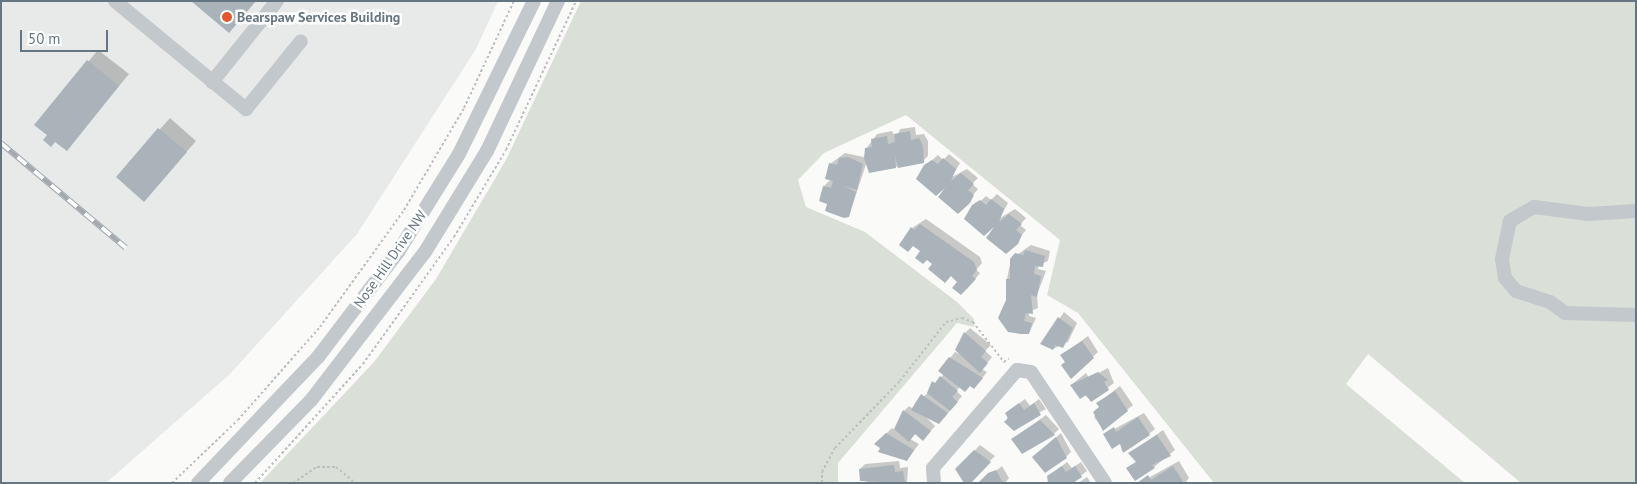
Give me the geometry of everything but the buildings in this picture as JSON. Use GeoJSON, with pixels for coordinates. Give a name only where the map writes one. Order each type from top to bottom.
{"type":"FeatureCollection","features":[{"type":"Feature","properties":{"kind":"street"},"geometry":{"type":"LineString","coordinates":[[115,1],[246,109],[301,42]]}},
{"type":"Feature","properties":{"kind":"street"},"geometry":{"type":"LineString","coordinates":[[212,82],[278,1]]}},
{"type":"Feature","properties":{"kind":"street","name":"Nose Hill Drive NW"},"geometry":{"type":"LineString","coordinates":[[198,483],[318,357],[398,252],[463,146],[534,1]]}},
{"type":"Feature","properties":{"kind":"street","name":"Nose Hill Drive NW"},"geometry":{"type":"LineString","coordinates":[[230,483],[312,399],[425,252],[491,143],[558,1]]}},
{"type":"Feature","properties":{"kind":"street"},"geometry":{"type":"LineString","coordinates":[[1636,211],[1588,214],[1534,207],[1510,221],[1502,260],[1505,278],[1516,291],[1550,302],[1565,313],[1636,315]]}},
{"type":"Feature","properties":{"kind":"street"},"geometry":{"type":"LineString","coordinates":[[934,483],[934,468],[1017,370],[1030,372],[1105,483]]}},
{"type":"Feature","properties":{"kind":"path"},"geometry":{"type":"LineString","coordinates":[[172,483],[238,420],[320,327],[404,210],[464,108],[514,1]]}},
{"type":"Feature","properties":{"kind":"path"},"geometry":{"type":"LineString","coordinates":[[822,483],[822,472],[835,448],[900,381],[946,322],[953,318],[973,322],[1004,362],[1009,358]]}},
{"type":"Feature","properties":{"kind":"path"},"geometry":{"type":"LineString","coordinates":[[293,483],[317,467],[336,467],[356,483]]}},
{"type":"Feature","properties":{"kind":"shaded area"},"geometry":{"type":"Polygon","coordinates":[[[1,1],[498,1],[476,49],[357,234],[230,374],[106,483],[1,483],[1,1]]]}},
{"type":"Feature","properties":{"kind":"shaded area"},"geometry":{"type":"Polygon","coordinates":[[[581,1],[1636,1],[1636,483],[1521,483],[1368,354],[1346,384],[1465,483],[1214,483],[1078,313],[1047,295],[1060,240],[906,115],[824,153],[798,180],[806,207],[865,232],[957,302],[974,319],[974,327],[957,323],[838,463],[838,483],[260,483],[374,362],[436,279],[506,160],[581,1]]]}},
{"type":"Feature","properties":{"kind":"railway"},"geometry":{"type":"LineString","coordinates":[[1,143],[126,248]]}},
{"type":"Feature","properties":{"kind":"place","name":"Bearspaw Services Building"},"geometry":{"type":"Point","coordinates":[227,17]}}]}
